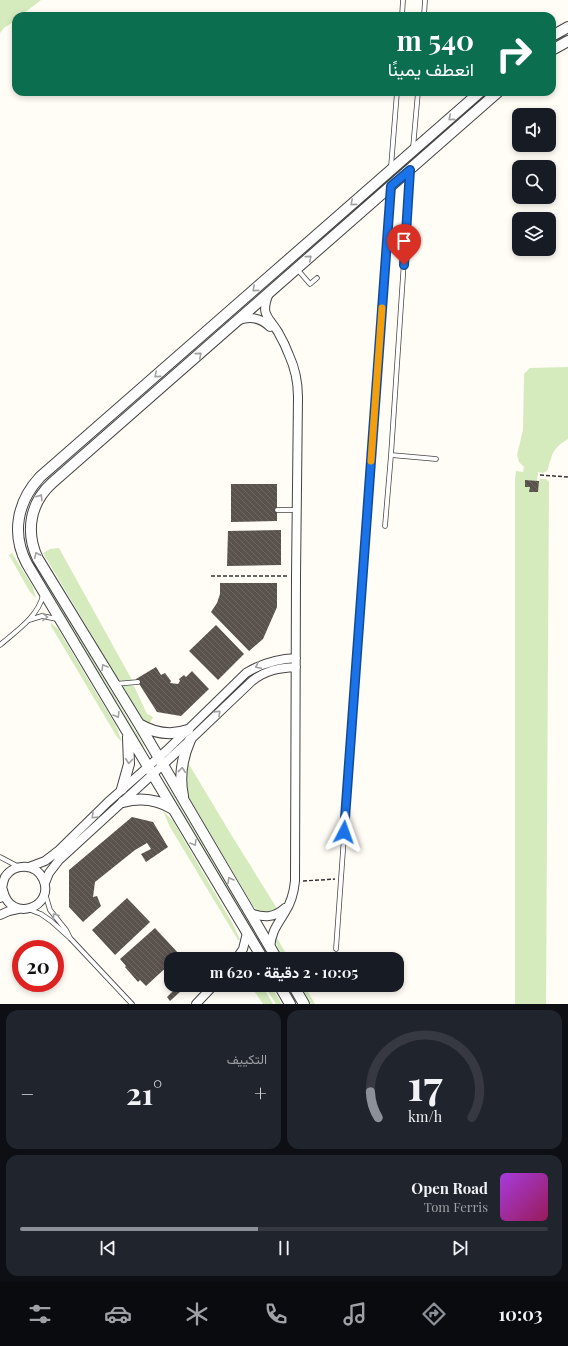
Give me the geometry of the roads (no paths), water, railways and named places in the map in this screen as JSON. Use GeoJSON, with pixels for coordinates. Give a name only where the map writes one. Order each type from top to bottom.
{"type":"FeatureCollection","features":[{"type":"Feature","properties":{"kind":"street"},"geometry":{"type":"LineString","coordinates":[[556,34],[568,27]]}},
{"type":"Feature","properties":{"kind":"street"},"geometry":{"type":"LineString","coordinates":[[556,48],[568,41]]}},
{"type":"Feature","properties":{"kind":"street"},"geometry":{"type":"LineString","coordinates":[[259,952],[23,557],[18,534],[18,518],[22,503],[35,483],[475,96]]}},
{"type":"Feature","properties":{"kind":"street"},"geometry":{"type":"LineString","coordinates":[[273,952],[139,724],[38,559],[30,534],[32,513],[38,499],[47,488],[493,96]]}},
{"type":"Feature","properties":{"kind":"street"},"geometry":{"type":"LineString","coordinates":[[270,292],[265,311],[292,362],[298,388],[295,881],[293,893],[285,912],[274,930],[270,947]]}},
{"type":"Feature","properties":{"kind":"street"},"geometry":{"type":"LineString","coordinates":[[238,320],[251,318],[259,319],[267,324],[280,337]]}},
{"type":"Feature","properties":{"kind":"street"},"geometry":{"type":"LineString","coordinates":[[169,365],[177,374]]}},
{"type":"Feature","properties":{"kind":"street"},"geometry":{"type":"LineString","coordinates":[[18,534],[30,534]]}},
{"type":"Feature","properties":{"kind":"street"},"geometry":{"type":"LineString","coordinates":[[184,802],[181,785],[182,768],[189,735],[226,692],[253,668],[269,661],[296,658]]}},
{"type":"Feature","properties":{"kind":"street"},"geometry":{"type":"LineString","coordinates":[[0,915],[18,909],[28,909],[39,903],[49,873],[59,860],[123,802],[150,771],[189,735],[258,676],[280,668],[296,667]]}},
{"type":"Feature","properties":{"kind":"street"},"geometry":{"type":"LineString","coordinates":[[139,724],[150,730],[162,733],[189,735]]}},
{"type":"Feature","properties":{"kind":"street"},"geometry":{"type":"LineString","coordinates":[[122,789],[129,764],[128,733]]}},
{"type":"Feature","properties":{"kind":"street"},"geometry":{"type":"LineString","coordinates":[[18,909],[8,902],[2,886],[9,873],[20,867],[29,867],[40,864],[54,855],[122,789],[150,771]]}},
{"type":"Feature","properties":{"kind":"street"},"geometry":{"type":"LineString","coordinates":[[123,802],[137,799],[151,800],[163,803],[174,810]]}},
{"type":"Feature","properties":{"kind":"street"},"geometry":{"type":"LineString","coordinates":[[29,867],[41,875],[45,887]]}},
{"type":"Feature","properties":{"kind":"street"},"geometry":{"type":"LineString","coordinates":[[250,913],[261,917],[274,916],[281,912],[288,904]]}},
{"type":"Feature","properties":{"kind":"street"},"geometry":{"type":"LineString","coordinates":[[241,952],[247,933]]}},
{"type":"Feature","properties":{"kind":"street"},"geometry":{"type":"LineString","coordinates":[[196,1004],[207,992]]}},
{"type":"Feature","properties":{"kind":"street"},"geometry":{"type":"LineString","coordinates":[[282,992],[290,1004]]}},
{"type":"Feature","properties":{"kind":"street"},"geometry":{"type":"LineString","coordinates":[[297,992],[304,1004]]}},
{"type":"Feature","properties":{"kind":"lane"},"geometry":{"type":"LineString","coordinates":[[402,12],[403,0]]}},
{"type":"Feature","properties":{"kind":"lane"},"geometry":{"type":"LineString","coordinates":[[424,12],[425,0]]}},
{"type":"Feature","properties":{"kind":"lane"},"geometry":{"type":"LineString","coordinates":[[391,170],[397,96]]}},
{"type":"Feature","properties":{"kind":"lane"},"geometry":{"type":"LineString","coordinates":[[413,151],[418,96]]}},
{"type":"Feature","properties":{"kind":"lane"},"geometry":{"type":"LineString","coordinates":[[385,526],[410,170]]}},
{"type":"Feature","properties":{"kind":"lane"},"geometry":{"type":"LineString","coordinates":[[336,948],[391,186]]}},
{"type":"Feature","properties":{"kind":"lane"},"geometry":{"type":"LineString","coordinates":[[296,269],[310,284],[317,278]]}},
{"type":"Feature","properties":{"kind":"lane"},"geometry":{"type":"LineString","coordinates":[[391,455],[436,459]]}},
{"type":"Feature","properties":{"kind":"lane"},"geometry":{"type":"LineString","coordinates":[[277,510],[297,510]]}},
{"type":"Feature","properties":{"kind":"lane"},"geometry":{"type":"LineString","coordinates":[[0,645],[28,620],[39,606],[44,592]]}},
{"type":"Feature","properties":{"kind":"lane"},"geometry":{"type":"LineString","coordinates":[[28,620],[42,616],[52,617],[61,621]]}},
{"type":"Feature","properties":{"kind":"lane"},"geometry":{"type":"LineString","coordinates":[[114,684],[138,682]]}},
{"type":"Feature","properties":{"kind":"lane"},"geometry":{"type":"LineString","coordinates":[[0,857],[20,867]]}},
{"type":"Feature","properties":{"kind":"lane"},"geometry":{"type":"LineString","coordinates":[[45,887],[50,910],[66,930],[70,938]]}},
{"type":"Feature","properties":{"kind":"lane"},"geometry":{"type":"LineString","coordinates":[[28,909],[45,916],[70,938],[132,1004]]}}]}
